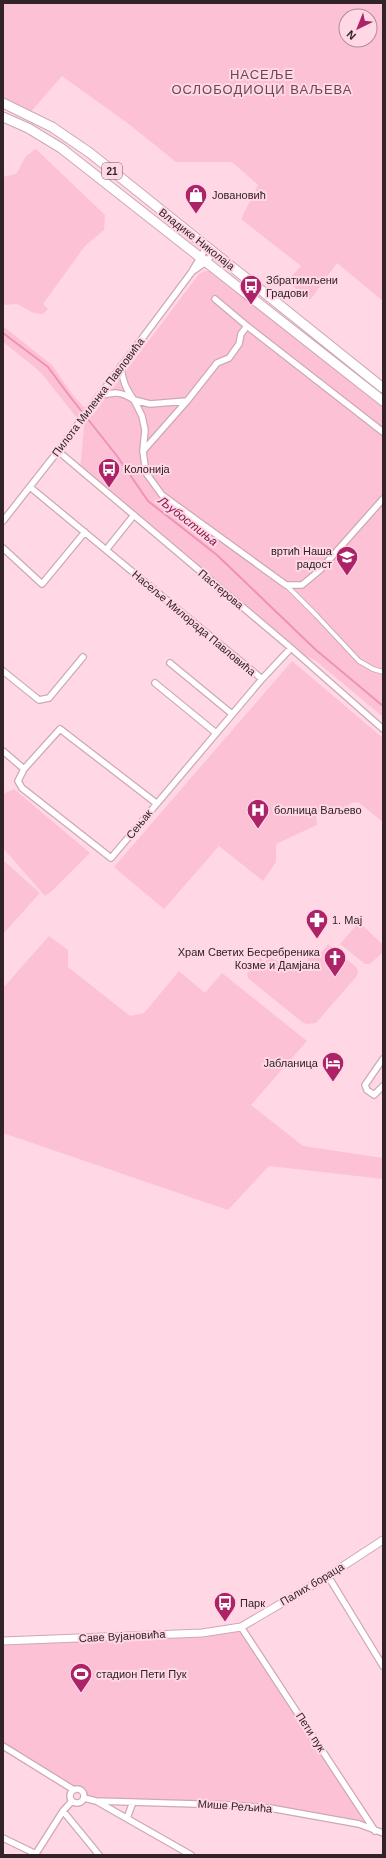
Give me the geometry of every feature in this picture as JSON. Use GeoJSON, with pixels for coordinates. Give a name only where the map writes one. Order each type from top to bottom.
{"type":"FeatureCollection","features":[{"type":"Feature","properties":{"kind":"main road","name":"Владике Николаја"},"geometry":{"type":"LineString","coordinates":[[3,102],[29,114],[72,140],[211,249],[383,388]]}},
{"type":"Feature","properties":{"kind":"main road","name":"Владике Николаја"},"geometry":{"type":"LineString","coordinates":[[3,117],[28,128],[61,148],[383,401]]}},
{"type":"Feature","properties":{"kind":"street"},"geometry":{"type":"LineString","coordinates":[[191,273],[211,249]]}},
{"type":"Feature","properties":{"kind":"street"},"geometry":{"type":"LineString","coordinates":[[191,273],[211,249]]}},
{"type":"Feature","properties":{"kind":"street","name":"Пилота Миленка Павловића"},"geometry":{"type":"LineString","coordinates":[[3,521],[58,451],[78,422],[191,273]]}},
{"type":"Feature","properties":{"kind":"street"},"geometry":{"type":"LineString","coordinates":[[214,299],[383,432]]}},
{"type":"Feature","properties":{"kind":"street"},"geometry":{"type":"LineString","coordinates":[[143,451],[187,401],[217,363],[228,358],[239,344],[241,334],[247,326]]}},
{"type":"Feature","properties":{"kind":"street"},"geometry":{"type":"LineString","coordinates":[[121,366],[122,379],[126,390],[134,400],[142,416],[145,430],[143,451],[146,473],[162,495],[286,585],[359,661],[373,670],[383,672]]}},
{"type":"Feature","properties":{"kind":"street"},"geometry":{"type":"LineString","coordinates":[[98,396],[112,393],[123,393],[134,400],[150,404],[187,401]]}},
{"type":"Feature","properties":{"kind":"street","name":"Пастерова"},"geometry":{"type":"LineString","coordinates":[[58,451],[291,648],[383,729]]}},
{"type":"Feature","properties":{"kind":"street","name":"Насеље Милорада Павловића"},"geometry":{"type":"LineString","coordinates":[[30,487],[262,679],[156,803]]}},
{"type":"Feature","properties":{"kind":"street"},"geometry":{"type":"LineString","coordinates":[[286,585],[302,585],[314,575],[383,499]]}},
{"type":"Feature","properties":{"kind":"street"},"geometry":{"type":"LineString","coordinates":[[106,550],[134,515]]}},
{"type":"Feature","properties":{"kind":"street"},"geometry":{"type":"LineString","coordinates":[[3,548],[42,584],[85,532]]}},
{"type":"Feature","properties":{"kind":"street"},"geometry":{"type":"LineString","coordinates":[[262,679],[291,648]]}},
{"type":"Feature","properties":{"kind":"street"},"geometry":{"type":"LineString","coordinates":[[3,671],[39,700],[49,698],[83,657]]}},
{"type":"Feature","properties":{"kind":"street"},"geometry":{"type":"LineString","coordinates":[[170,663],[232,714]]}},
{"type":"Feature","properties":{"kind":"street"},"geometry":{"type":"LineString","coordinates":[[155,683],[216,733]]}},
{"type":"Feature","properties":{"kind":"street","name":"Сењак"},"geometry":{"type":"LineString","coordinates":[[60,729],[63,729],[156,803],[111,858],[22,788],[18,781],[24,768],[57,732],[60,729]]}},
{"type":"Feature","properties":{"kind":"street"},"geometry":{"type":"LineString","coordinates":[[3,751],[24,768]]}},
{"type":"Feature","properties":{"kind":"street"},"geometry":{"type":"LineString","coordinates":[[383,1060],[365,1086],[374,1095],[383,1086]]}},
{"type":"Feature","properties":{"kind":"street","name":"Палих бораца"},"geometry":{"type":"LineString","coordinates":[[241,1627],[328,1576],[383,1540]]}},
{"type":"Feature","properties":{"kind":"street"},"geometry":{"type":"LineString","coordinates":[[328,1576],[383,1666]]}},
{"type":"Feature","properties":{"kind":"street","name":"Саве Вујановића"},"geometry":{"type":"LineString","coordinates":[[3,1641],[202,1632],[241,1627]]}},
{"type":"Feature","properties":{"kind":"street","name":"Пети пук"},"geometry":{"type":"LineString","coordinates":[[241,1627],[375,1831]]}},
{"type":"Feature","properties":{"kind":"street"},"geometry":{"type":"LineString","coordinates":[[3,1746],[74,1790],[81,1790],[84,1794],[84,1798],[80,1803],[72,1801]]}},
{"type":"Feature","properties":{"kind":"street"},"geometry":{"type":"LineString","coordinates":[[72,1801],[71,1795],[74,1790]]}},
{"type":"Feature","properties":{"kind":"street","name":"Мише Рељића"},"geometry":{"type":"LineString","coordinates":[[84,1798],[96,1801],[270,1808],[359,1824],[383,1833]]}},
{"type":"Feature","properties":{"kind":"street"},"geometry":{"type":"LineString","coordinates":[[3,1838],[35,1854],[63,1811],[72,1801]]}},
{"type":"Feature","properties":{"kind":"street"},"geometry":{"type":"LineString","coordinates":[[96,1801],[191,1855]]}},
{"type":"Feature","properties":{"kind":"street"},"geometry":{"type":"LineString","coordinates":[[127,1818],[133,1802]]}},
{"type":"Feature","properties":{"kind":"street"},"geometry":{"type":"LineString","coordinates":[[63,1811],[99,1855]]}},
{"type":"Feature","properties":{"kind":"street"},"geometry":{"type":"LineString","coordinates":[[375,1831],[383,1828]]}},
{"type":"Feature","properties":{"kind":"shaded area"},"geometry":{"type":"Polygon","coordinates":[[[3,3],[383,3],[383,301],[337,263],[310,300],[287,281],[301,266],[241,219],[258,185],[232,162],[176,162],[130,125],[62,76],[29,114],[3,104],[3,3]]]}},
{"type":"Feature","properties":{"kind":"shaded area"},"geometry":{"type":"Polygon","coordinates":[[[36,149],[105,215],[104,230],[85,246],[43,304],[48,309],[43,314],[34,313],[17,304],[3,305],[3,177],[15,174],[26,156],[36,149]]]}},
{"type":"Feature","properties":{"kind":"shaded area"},"geometry":{"type":"Polygon","coordinates":[[[205,271],[213,271],[383,407],[383,717],[316,661],[291,648],[80,470],[84,427],[42,374],[3,342],[3,326],[52,365],[72,394],[92,416],[199,274],[205,271]]]}},
{"type":"Feature","properties":{"kind":"shaded area"},"geometry":{"type":"Polygon","coordinates":[[[292,661],[383,738],[383,822],[358,802],[351,803],[338,813],[329,807],[316,814],[317,825],[276,844],[276,862],[263,881],[219,846],[164,909],[114,867],[292,661]]]}},
{"type":"Feature","properties":{"kind":"shaded area"},"geometry":{"type":"Polygon","coordinates":[[[14,789],[90,853],[52,891],[45,896],[3,848],[3,794],[14,789]]]}},
{"type":"Feature","properties":{"kind":"shaded area"},"geometry":{"type":"Polygon","coordinates":[[[3,860],[40,893],[3,934],[3,860]]]}},
{"type":"Feature","properties":{"kind":"shaded area"},"geometry":{"type":"Polygon","coordinates":[[[359,922],[383,945],[383,952],[370,964],[365,964],[340,944],[359,922]]]}},
{"type":"Feature","properties":{"kind":"shaded area"},"geometry":{"type":"Polygon","coordinates":[[[49,936],[68,950],[68,967],[130,1016],[144,1013],[179,971],[205,993],[222,973],[307,1041],[251,1105],[303,1146],[383,1158],[383,1179],[269,1166],[228,1210],[3,1133],[3,988],[49,936]]]}},
{"type":"Feature","properties":{"kind":"shaded area"},"geometry":{"type":"Polygon","coordinates":[[[328,944],[356,967],[358,971],[357,976],[316,1023],[306,1024],[302,1022],[248,978],[247,974],[260,958],[265,962],[268,956],[281,963],[284,959],[299,971],[312,954],[317,958],[328,944]]]}},
{"type":"Feature","properties":{"kind":"shaded area"},"geometry":{"type":"Polygon","coordinates":[[[241,1627],[375,1831],[359,1824],[270,1808],[84,1798],[84,1793],[81,1790],[74,1790],[3,1746],[3,1641],[202,1633],[241,1627]]]}},
{"type":"Feature","properties":{"kind":"waterway","name":"Љубостиња"},"geometry":{"type":"LineString","coordinates":[[3,333],[48,367],[117,456],[148,501],[217,555],[316,650],[383,706]]}},
{"type":"Feature","properties":{"kind":"place","name":"Јовановић"},"geometry":{"type":"Point","coordinates":[196,214]}},
{"type":"Feature","properties":{"kind":"place","name":"Збратимљени Градови"},"geometry":{"type":"Point","coordinates":[251,306]}},
{"type":"Feature","properties":{"kind":"place","name":"Колонија"},"geometry":{"type":"Point","coordinates":[109,488]}},
{"type":"Feature","properties":{"kind":"place","name":"вртић Наша радост"},"geometry":{"type":"Point","coordinates":[347,576]}},
{"type":"Feature","properties":{"kind":"place","name":"болница Ваљево"},"geometry":{"type":"Point","coordinates":[258,830]}},
{"type":"Feature","properties":{"kind":"place","name":"1. Мај"},"geometry":{"type":"Point","coordinates":[317,940]}},
{"type":"Feature","properties":{"kind":"place","name":"Храм Светих Бесребреника Козме и Дамјана"},"geometry":{"type":"Point","coordinates":[335,978]}},
{"type":"Feature","properties":{"kind":"place","name":"Јабланица"},"geometry":{"type":"Point","coordinates":[333,1082]}},
{"type":"Feature","properties":{"kind":"place","name":"Парк"},"geometry":{"type":"Point","coordinates":[225,1622]}},
{"type":"Feature","properties":{"kind":"place","name":"стадион Пети Пук"},"geometry":{"type":"Point","coordinates":[81,1694]}},
{"type":"Feature","properties":{"kind":"district","name":"НАСЕЉЕ ОСЛОБОДИОЦИ ВАЉЕВА"},"geometry":{"type":"Point","coordinates":[262,82]}}]}
